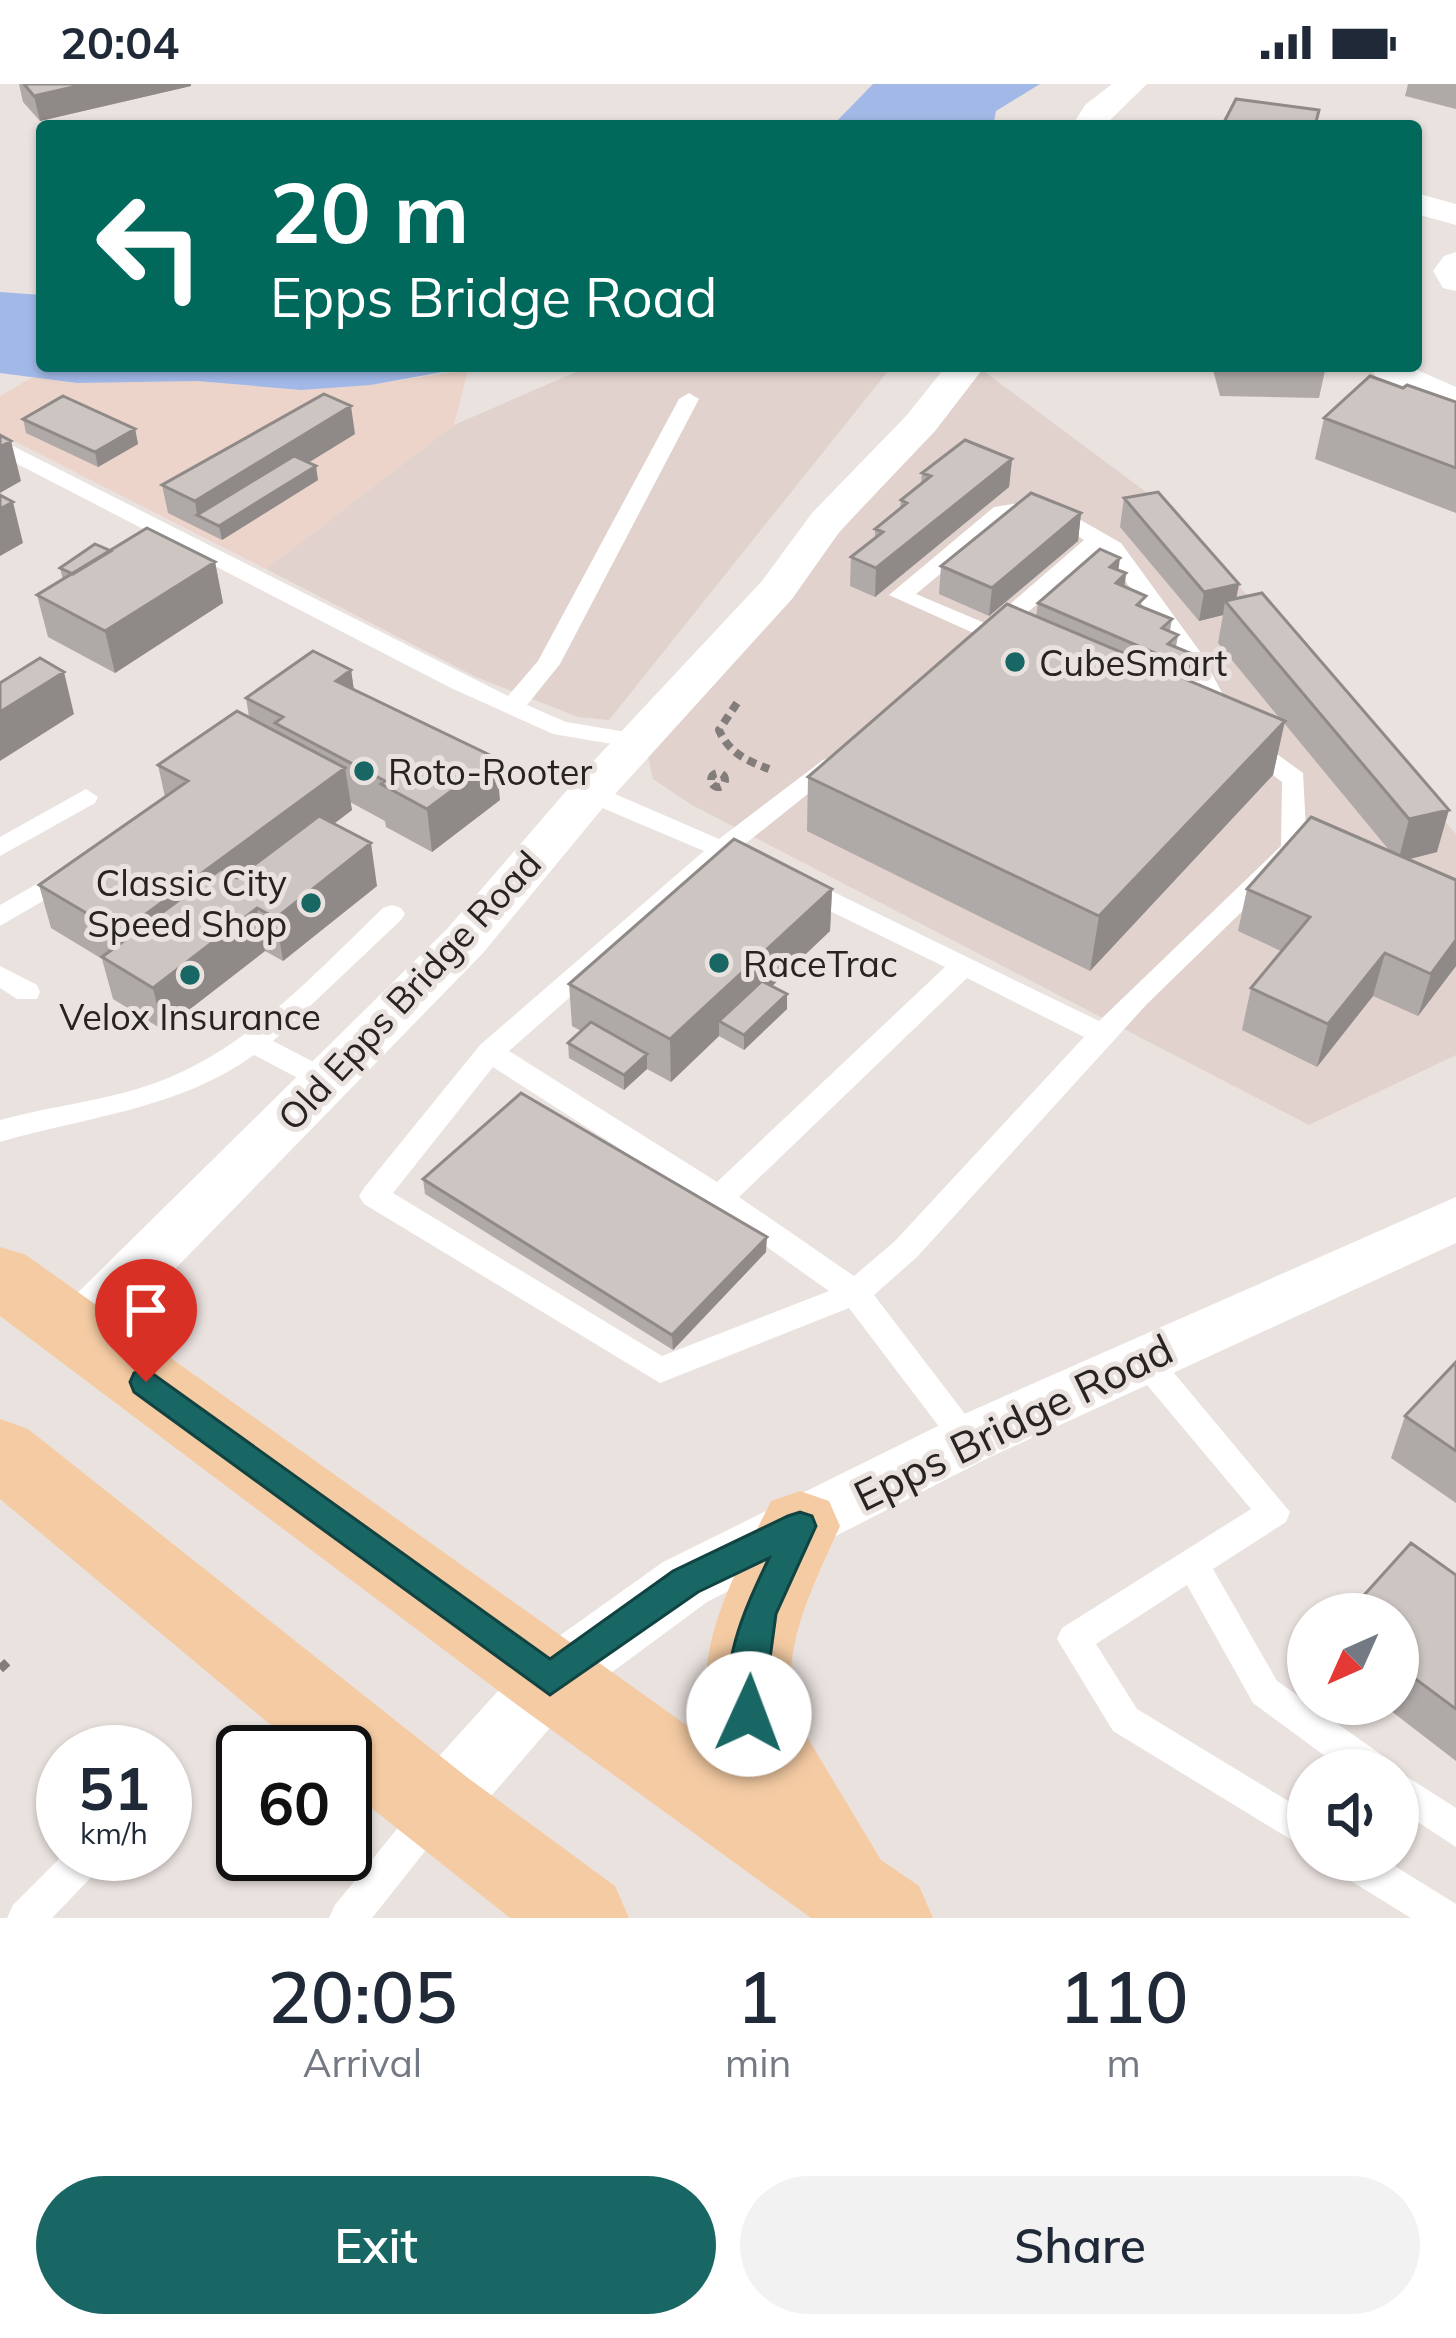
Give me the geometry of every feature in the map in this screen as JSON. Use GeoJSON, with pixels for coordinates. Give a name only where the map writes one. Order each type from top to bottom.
{"type":"FeatureCollection","features":[{"type":"Feature","properties":{"kind":"main road"},"geometry":{"type":"LineString","coordinates":[[0,1276],[872,1908]]}},
{"type":"Feature","properties":{"kind":"main road"},"geometry":{"type":"LineString","coordinates":[[0,1452],[436,1808],[584,1918]]}},
{"type":"Feature","properties":{"kind":"main road"},"geometry":{"type":"LineString","coordinates":[[800,1526],[759,1614],[747,1683],[749,1714],[778,1772],[872,1908]]}},
{"type":"Feature","properties":{"kind":"street"},"geometry":{"type":"LineString","coordinates":[[1091,120],[1131,84]]}},
{"type":"Feature","properties":{"kind":"street"},"geometry":{"type":"LineString","coordinates":[[1422,205],[1456,215]]}},
{"type":"Feature","properties":{"kind":"street"},"geometry":{"type":"LineString","coordinates":[[1456,263],[1451,272],[1456,280]]}},
{"type":"Feature","properties":{"kind":"street","name":"Old Epps Bridge Road"},"geometry":{"type":"LineString","coordinates":[[76,1332],[466,941],[590,793],[777,590],[826,522],[921,423],[961,372]]}},
{"type":"Feature","properties":{"kind":"street"},"geometry":{"type":"LineString","coordinates":[[1392,372],[1393,377],[1456,400]]}},
{"type":"Feature","properties":{"kind":"street","name":"Epps Bridge Road"},"geometry":{"type":"LineString","coordinates":[[436,1808],[550,1679],[686,1582],[968,1440],[1456,1219]]}},
{"type":"Feature","properties":{"kind":"lane"},"geometry":{"type":"LineString","coordinates":[[512,707],[548,664],[689,398]]}},
{"type":"Feature","properties":{"kind":"lane"},"geometry":{"type":"LineString","coordinates":[[0,447],[512,707],[561,729],[642,741]]}},
{"type":"Feature","properties":{"kind":"lane"},"geometry":{"type":"LineString","coordinates":[[1034,652],[982,642],[901,595],[1002,512],[1044,505],[1113,548],[1189,653],[1230,731]]}},
{"type":"Feature","properties":{"kind":"lane"},"geometry":{"type":"LineString","coordinates":[[982,642],[1098,538]]}},
{"type":"Feature","properties":{"kind":"lane"},"geometry":{"type":"LineString","coordinates":[[854,748],[722,849],[490,1052],[374,1196],[661,1370],[855,1293],[906,1249],[1103,1035],[1294,848],[1294,779],[1230,731],[1186,713]]}},
{"type":"Feature","properties":{"kind":"lane"},"geometry":{"type":"LineString","coordinates":[[590,793],[773,873],[1103,1035]]}},
{"type":"Feature","properties":{"kind":"lane"},"geometry":{"type":"LineString","coordinates":[[0,848],[86,797]]}},
{"type":"Feature","properties":{"kind":"lane"},"geometry":{"type":"LineString","coordinates":[[0,917],[99,853]]}},
{"type":"Feature","properties":{"kind":"lane"},"geometry":{"type":"LineString","coordinates":[[0,1131],[35,1119],[105,1108],[169,1088],[238,1057],[392,914]]}},
{"type":"Feature","properties":{"kind":"lane"},"geometry":{"type":"LineString","coordinates":[[719,1198],[964,965]]}},
{"type":"Feature","properties":{"kind":"lane"},"geometry":{"type":"LineString","coordinates":[[0,975],[27,992]]}},
{"type":"Feature","properties":{"kind":"lane"},"geometry":{"type":"LineString","coordinates":[[254,1043],[327,1081]]}},
{"type":"Feature","properties":{"kind":"lane"},"geometry":{"type":"LineString","coordinates":[[490,1052],[719,1198],[855,1293],[968,1440]]}},
{"type":"Feature","properties":{"kind":"lane"},"geometry":{"type":"LineString","coordinates":[[1143,1358],[1274,1512],[1074,1639],[1125,1720],[1287,1820]]}},
{"type":"Feature","properties":{"kind":"lane"},"geometry":{"type":"LineString","coordinates":[[1193,1564],[1264,1692],[1344,1749]]}},
{"type":"Feature","properties":{"kind":"lane"},"geometry":{"type":"LineString","coordinates":[[1419,1803],[1456,1830]]}},
{"type":"Feature","properties":{"kind":"lane"},"geometry":{"type":"LineString","coordinates":[[348,1918],[436,1808]]}},
{"type":"Feature","properties":{"kind":"lane"},"geometry":{"type":"LineString","coordinates":[[26,1918],[62,1881]]}},
{"type":"Feature","properties":{"kind":"lane"},"geometry":{"type":"LineString","coordinates":[[1385,1881],[1445,1918]]}},
{"type":"Feature","properties":{"kind":"path"},"geometry":{"type":"LineString","coordinates":[[741,697],[719,730],[723,740],[745,760],[774,772]]}},
{"type":"Feature","properties":{"kind":"path"},"geometry":{"type":"LineString","coordinates":[[725,775],[745,760]]}},
{"type":"Feature","properties":{"kind":"path"},"geometry":{"type":"LineString","coordinates":[[0,1669],[12,1658]]}},
{"type":"Feature","properties":{"kind":"shaded area"},"geometry":{"type":"Polygon","coordinates":[[[467,372],[454,425],[266,569],[0,434],[0,396],[33,377],[72,383],[197,381],[301,390],[467,372]]]}},
{"type":"Feature","properties":{"kind":"shaded area"},"geometry":{"type":"Polygon","coordinates":[[[576,372],[887,372],[609,720],[578,717],[476,677],[266,569],[454,425],[576,372]]]}},
{"type":"Feature","properties":{"kind":"shaded area","name":"CubeSmart"},"geometry":{"type":"Polygon","coordinates":[[[985,372],[1177,515],[1456,834],[1456,1055],[1309,1125],[692,805],[653,779],[647,753],[985,372]]]}},
{"type":"Feature","properties":{"kind":"water"},"geometry":{"type":"Polygon","coordinates":[[[873,84],[1040,84],[996,111],[994,120],[838,120],[873,84]]]}},
{"type":"Feature","properties":{"kind":"water"},"geometry":{"type":"Polygon","coordinates":[[[0,292],[36,295],[36,372],[442,372],[371,385],[301,390],[197,381],[77,383],[0,373],[0,292]]]}},
{"type":"Feature","properties":{"kind":"building"},"geometry":{"type":"Polygon","coordinates":[[[24,84],[86,84],[34,96],[24,84]]]}},
{"type":"Feature","properties":{"kind":"building"},"geometry":{"type":"Polygon","coordinates":[[[1236,99],[1319,110],[1316,120],[1225,120],[1236,99]]]}},
{"type":"Feature","properties":{"kind":"building"},"geometry":{"type":"Polygon","coordinates":[[[1370,376],[1456,402],[1456,468],[1324,418],[1370,376]]]}},
{"type":"Feature","properties":{"kind":"building"},"geometry":{"type":"Polygon","coordinates":[[[324,394],[351,406],[195,501],[162,485],[324,394]]]}},
{"type":"Feature","properties":{"kind":"building"},"geometry":{"type":"Polygon","coordinates":[[[63,396],[135,429],[95,452],[23,419],[63,396]]]}},
{"type":"Feature","properties":{"kind":"building"},"geometry":{"type":"Polygon","coordinates":[[[965,440],[1012,459],[876,568],[851,557],[883,532],[875,529],[931,476],[922,473],[965,440]]]}},
{"type":"Feature","properties":{"kind":"building"},"geometry":{"type":"Polygon","coordinates":[[[294,456],[316,466],[219,526],[197,515],[294,456]]]}},
{"type":"Feature","properties":{"kind":"building"},"geometry":{"type":"Polygon","coordinates":[[[1158,492],[1239,584],[1204,592],[1124,498],[1158,492]]]}},
{"type":"Feature","properties":{"kind":"building"},"geometry":{"type":"Polygon","coordinates":[[[1031,493],[1081,513],[992,588],[941,566],[1031,493]]]}},
{"type":"Feature","properties":{"kind":"building"},"geometry":{"type":"Polygon","coordinates":[[[0,495],[13,502],[0,509],[0,495]]]}},
{"type":"Feature","properties":{"kind":"building"},"geometry":{"type":"Polygon","coordinates":[[[147,528],[215,562],[105,631],[37,595],[147,528]]]}},
{"type":"Feature","properties":{"kind":"building"},"geometry":{"type":"Polygon","coordinates":[[[95,544],[111,551],[73,574],[60,568],[95,544]]]}},
{"type":"Feature","properties":{"kind":"building"},"geometry":{"type":"Polygon","coordinates":[[[1100,549],[1120,558],[1110,567],[1126,573],[1116,583],[1146,596],[1137,605],[1172,619],[1162,628],[1178,635],[1168,644],[1195,655],[1185,666],[1038,603],[1100,549]]]}},
{"type":"Feature","properties":{"kind":"building"},"geometry":{"type":"Polygon","coordinates":[[[1262,593],[1449,810],[1409,819],[1225,601],[1262,593]]]}},
{"type":"Feature","properties":{"kind":"building"},"geometry":{"type":"Polygon","coordinates":[[[1007,604],[1285,721],[1099,916],[808,777],[1007,604]]]}},
{"type":"Feature","properties":{"kind":"building"},"geometry":{"type":"Polygon","coordinates":[[[313,651],[351,670],[336,681],[496,758],[427,809],[381,784],[385,781],[275,723],[283,717],[246,698],[313,651]]]}},
{"type":"Feature","properties":{"kind":"building"},"geometry":{"type":"Polygon","coordinates":[[[40,658],[64,672],[0,712],[0,683],[40,658]]]}},
{"type":"Feature","properties":{"kind":"building"},"geometry":{"type":"Polygon","coordinates":[[[237,711],[345,768],[120,933],[39,885],[188,781],[158,765],[237,711]]]}},
{"type":"Feature","properties":{"kind":"building"},"geometry":{"type":"Polygon","coordinates":[[[319,816],[371,843],[276,918],[257,908],[153,988],[102,957],[221,869],[237,878],[319,816]]]}},
{"type":"Feature","properties":{"kind":"building"},"geometry":{"type":"Polygon","coordinates":[[[1311,817],[1456,880],[1456,940],[1431,974],[1385,953],[1328,1024],[1251,988],[1310,917],[1247,889],[1311,817]]]}},
{"type":"Feature","properties":{"kind":"building"},"geometry":{"type":"Polygon","coordinates":[[[734,839],[832,889],[670,1039],[569,984],[734,839]]]}},
{"type":"Feature","properties":{"kind":"building"},"geometry":{"type":"Polygon","coordinates":[[[762,981],[787,994],[744,1035],[719,1021],[762,981]]]}},
{"type":"Feature","properties":{"kind":"building"},"geometry":{"type":"Polygon","coordinates":[[[591,1022],[647,1054],[624,1075],[568,1043],[591,1022]]]}},
{"type":"Feature","properties":{"kind":"building"},"geometry":{"type":"Polygon","coordinates":[[[521,1093],[767,1237],[672,1335],[423,1179],[521,1093]]]}},
{"type":"Feature","properties":{"kind":"building"},"geometry":{"type":"Polygon","coordinates":[[[1456,1362],[1456,1451],[1405,1416],[1456,1362]]]}},
{"type":"Feature","properties":{"kind":"building"},"geometry":{"type":"Polygon","coordinates":[[[1411,1543],[1456,1575],[1456,1709],[1419,1682],[1419,1593],[1366,1593],[1411,1543]]]}},
{"type":"Feature","properties":{"kind":"place","name":"CubeSmart"},"geometry":{"type":"Point","coordinates":[1015,662]}},
{"type":"Feature","properties":{"kind":"place","name":"Roto-Rooter"},"geometry":{"type":"Point","coordinates":[364,771]}},
{"type":"Feature","properties":{"kind":"place","name":"Classic City Speed Shop"},"geometry":{"type":"Point","coordinates":[311,903]}},
{"type":"Feature","properties":{"kind":"place","name":"RaceTrac"},"geometry":{"type":"Point","coordinates":[719,963]}},
{"type":"Feature","properties":{"kind":"place","name":"Velox Insurance"},"geometry":{"type":"Point","coordinates":[190,975]}},
{"type":"Feature","properties":{"kind":"route"},"geometry":{"type":"LineString","coordinates":[[146,1382],[550,1679],[686,1582],[800,1526],[759,1614],[747,1683],[749,1714]]}}]}
